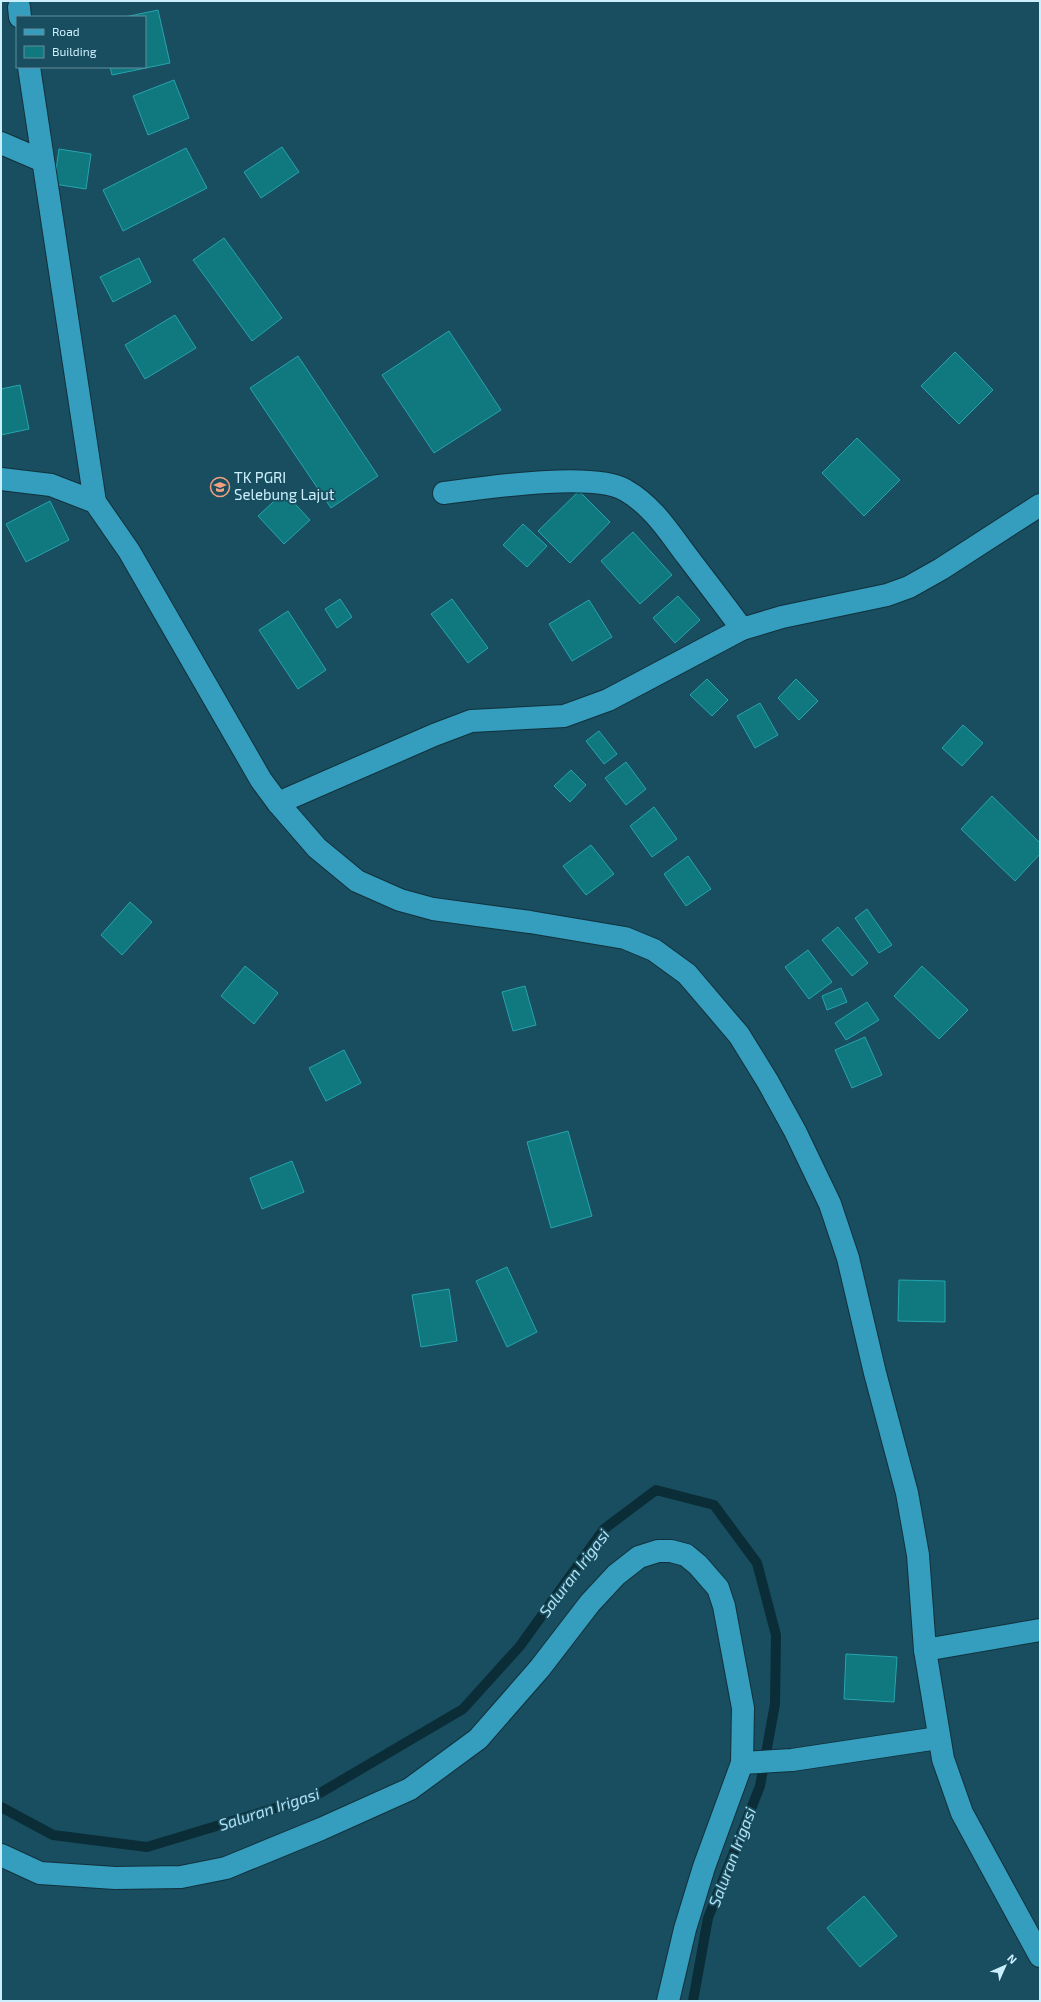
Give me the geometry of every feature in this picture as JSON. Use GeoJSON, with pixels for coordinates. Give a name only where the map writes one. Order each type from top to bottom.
{"type":"FeatureCollection","features":[{"type":"Feature","properties":{"kind":"street"},"geometry":{"type":"LineString","coordinates":[[29,68],[95,502],[129,551],[261,780],[278,804],[316,848],[357,881],[400,900],[433,909],[530,922],[625,938],[654,950],[687,974],[739,1035],[768,1082],[795,1131],[830,1204],[848,1258],[907,1493],[918,1555],[925,1650],[938,1738],[943,1759],[962,1813],[1040,1956]]}},
{"type":"Feature","properties":{"kind":"street"},"geometry":{"type":"LineString","coordinates":[[1,143],[43,161]]}},
{"type":"Feature","properties":{"kind":"street"},"geometry":{"type":"LineString","coordinates":[[1,479],[51,485],[95,502]]}},
{"type":"Feature","properties":{"kind":"street"},"geometry":{"type":"LineString","coordinates":[[444,493],[481,488],[566,481],[609,483],[624,489],[655,513],[742,629]]}},
{"type":"Feature","properties":{"kind":"street"},"geometry":{"type":"LineString","coordinates":[[278,804],[434,735],[470,721],[564,716],[608,700],[742,629],[782,617],[872,600],[909,587],[941,570],[1040,505]]}},
{"type":"Feature","properties":{"kind":"street"},"geometry":{"type":"LineString","coordinates":[[1,1855],[40,1872],[115,1878],[181,1877],[226,1868],[410,1789],[478,1739],[540,1668],[590,1603],[616,1574],[639,1557],[658,1552],[671,1551],[686,1555],[698,1565],[718,1588],[724,1606],[744,1708],[748,1763],[704,1867],[685,1929],[668,2001]]}},
{"type":"Feature","properties":{"kind":"street"},"geometry":{"type":"LineString","coordinates":[[925,1650],[1040,1630]]}},
{"type":"Feature","properties":{"kind":"street"},"geometry":{"type":"LineString","coordinates":[[748,1763],[792,1760],[938,1738]]}},
{"type":"Feature","properties":{"kind":"building"},"geometry":{"type":"Polygon","coordinates":[[[158,10],[170,63],[146,68],[146,16],[130,16],[158,10]]]}},
{"type":"Feature","properties":{"kind":"building"},"geometry":{"type":"Polygon","coordinates":[[[110,68],[146,68],[112,75],[110,68]]]}},
{"type":"Feature","properties":{"kind":"building"},"geometry":{"type":"Polygon","coordinates":[[[174,80],[189,118],[148,135],[133,96],[174,80]]]}},
{"type":"Feature","properties":{"kind":"building"},"geometry":{"type":"Polygon","coordinates":[[[282,147],[299,172],[261,198],[244,172],[282,147]]]}},
{"type":"Feature","properties":{"kind":"building"},"geometry":{"type":"Polygon","coordinates":[[[186,148],[207,188],[123,231],[103,190],[186,148]]]}},
{"type":"Feature","properties":{"kind":"building"},"geometry":{"type":"Polygon","coordinates":[[[59,149],[91,154],[86,189],[54,184],[59,149]]]}},
{"type":"Feature","properties":{"kind":"building"},"geometry":{"type":"Polygon","coordinates":[[[224,238],[282,318],[252,341],[193,260],[224,238]]]}},
{"type":"Feature","properties":{"kind":"building"},"geometry":{"type":"Polygon","coordinates":[[[139,258],[151,282],[113,302],[100,277],[139,258]]]}},
{"type":"Feature","properties":{"kind":"building"},"geometry":{"type":"Polygon","coordinates":[[[175,315],[196,348],[145,379],[125,345],[175,315]]]}},
{"type":"Feature","properties":{"kind":"building"},"geometry":{"type":"Polygon","coordinates":[[[449,331],[501,410],[434,453],[382,375],[449,331]]]}},
{"type":"Feature","properties":{"kind":"building"},"geometry":{"type":"Polygon","coordinates":[[[955,352],[993,390],[959,424],[921,386],[955,352]]]}},
{"type":"Feature","properties":{"kind":"building"},"geometry":{"type":"Polygon","coordinates":[[[298,356],[378,476],[331,508],[250,388],[298,356]]]}},
{"type":"Feature","properties":{"kind":"building"},"geometry":{"type":"Polygon","coordinates":[[[20,385],[29,429],[1,435],[1,389],[20,385]]]}},
{"type":"Feature","properties":{"kind":"building"},"geometry":{"type":"Polygon","coordinates":[[[857,438],[900,480],[864,516],[822,473],[857,438]]]}},
{"type":"Feature","properties":{"kind":"building"},"geometry":{"type":"Polygon","coordinates":[[[579,491],[610,522],[570,563],[538,531],[579,491]]]}},
{"type":"Feature","properties":{"kind":"building"},"geometry":{"type":"Polygon","coordinates":[[[284,492],[310,520],[284,544],[258,516],[284,492]]]}},
{"type":"Feature","properties":{"kind":"building"},"geometry":{"type":"Polygon","coordinates":[[[50,501],[69,540],[26,562],[6,524],[50,501]]]}},
{"type":"Feature","properties":{"kind":"building"},"geometry":{"type":"Polygon","coordinates":[[[523,524],[547,546],[527,567],[503,545],[523,524]]]}},
{"type":"Feature","properties":{"kind":"building"},"geometry":{"type":"Polygon","coordinates":[[[633,532],[672,575],[640,604],[601,561],[633,532]]]}},
{"type":"Feature","properties":{"kind":"building"},"geometry":{"type":"Polygon","coordinates":[[[678,596],[700,620],[675,643],[653,618],[678,596]]]}},
{"type":"Feature","properties":{"kind":"building"},"geometry":{"type":"Polygon","coordinates":[[[340,599],[352,617],[337,628],[325,609],[340,599]]]}},
{"type":"Feature","properties":{"kind":"building"},"geometry":{"type":"Polygon","coordinates":[[[452,599],[488,648],[468,663],[431,614],[452,599]]]}},
{"type":"Feature","properties":{"kind":"building"},"geometry":{"type":"Polygon","coordinates":[[[589,600],[612,637],[572,661],[549,624],[589,600]]]}},
{"type":"Feature","properties":{"kind":"building"},"geometry":{"type":"Polygon","coordinates":[[[288,611],[326,670],[298,689],[259,630],[288,611]]]}},
{"type":"Feature","properties":{"kind":"building"},"geometry":{"type":"Polygon","coordinates":[[[707,679],[728,700],[712,716],[690,695],[707,679]]]}},
{"type":"Feature","properties":{"kind":"building"},"geometry":{"type":"Polygon","coordinates":[[[796,679],[818,701],[799,720],[778,698],[796,679]]]}},
{"type":"Feature","properties":{"kind":"building"},"geometry":{"type":"Polygon","coordinates":[[[760,703],[778,735],[755,748],[737,716],[760,703]]]}},
{"type":"Feature","properties":{"kind":"building"},"geometry":{"type":"Polygon","coordinates":[[[963,725],[983,743],[962,766],[942,748],[963,725]]]}},
{"type":"Feature","properties":{"kind":"building"},"geometry":{"type":"Polygon","coordinates":[[[599,731],[617,754],[604,764],[586,741],[599,731]]]}},
{"type":"Feature","properties":{"kind":"building"},"geometry":{"type":"Polygon","coordinates":[[[626,762],[646,789],[626,805],[605,778],[626,762]]]}},
{"type":"Feature","properties":{"kind":"building"},"geometry":{"type":"Polygon","coordinates":[[[571,770],[586,785],[570,802],[554,786],[571,770]]]}},
{"type":"Feature","properties":{"kind":"building"},"geometry":{"type":"Polygon","coordinates":[[[992,796],[1040,843],[1040,854],[1015,881],[961,829],[992,796]]]}},
{"type":"Feature","properties":{"kind":"building"},"geometry":{"type":"Polygon","coordinates":[[[654,807],[677,839],[652,857],[630,826],[654,807]]]}},
{"type":"Feature","properties":{"kind":"building"},"geometry":{"type":"Polygon","coordinates":[[[591,845],[614,874],[586,895],[563,866],[591,845]]]}},
{"type":"Feature","properties":{"kind":"building"},"geometry":{"type":"Polygon","coordinates":[[[688,856],[711,889],[686,906],[664,874],[688,856]]]}},
{"type":"Feature","properties":{"kind":"building"},"geometry":{"type":"Polygon","coordinates":[[[130,902],[152,922],[122,955],[101,935],[130,902]]]}},
{"type":"Feature","properties":{"kind":"building"},"geometry":{"type":"Polygon","coordinates":[[[867,909],[892,945],[879,953],[855,918],[867,909]]]}},
{"type":"Feature","properties":{"kind":"building"},"geometry":{"type":"Polygon","coordinates":[[[838,927],[868,963],[852,976],[822,940],[838,927]]]}},
{"type":"Feature","properties":{"kind":"building"},"geometry":{"type":"Polygon","coordinates":[[[808,950],[832,982],[809,999],[785,967],[808,950]]]}},
{"type":"Feature","properties":{"kind":"building"},"geometry":{"type":"Polygon","coordinates":[[[245,966],[278,993],[254,1024],[221,996],[245,966]]]}},
{"type":"Feature","properties":{"kind":"building"},"geometry":{"type":"Polygon","coordinates":[[[922,966],[968,1010],[939,1039],[894,996],[922,966]]]}},
{"type":"Feature","properties":{"kind":"building"},"geometry":{"type":"Polygon","coordinates":[[[525,986],[536,1025],[513,1031],[502,992],[525,986]]]}},
{"type":"Feature","properties":{"kind":"building"},"geometry":{"type":"Polygon","coordinates":[[[841,988],[847,1002],[827,1010],[822,996],[841,988]]]}},
{"type":"Feature","properties":{"kind":"building"},"geometry":{"type":"Polygon","coordinates":[[[867,1002],[879,1020],[846,1040],[835,1023],[867,1002]]]}},
{"type":"Feature","properties":{"kind":"building"},"geometry":{"type":"Polygon","coordinates":[[[865,1037],[882,1075],[852,1088],[835,1050],[865,1037]]]}},
{"type":"Feature","properties":{"kind":"building"},"geometry":{"type":"Polygon","coordinates":[[[344,1050],[361,1083],[326,1101],[309,1068],[344,1050]]]}},
{"type":"Feature","properties":{"kind":"building"},"geometry":{"type":"Polygon","coordinates":[[[568,1131],[592,1216],[551,1228],[527,1142],[568,1131]]]}},
{"type":"Feature","properties":{"kind":"building"},"geometry":{"type":"Polygon","coordinates":[[[292,1161],[304,1192],[262,1209],[250,1178],[292,1161]]]}},
{"type":"Feature","properties":{"kind":"building"},"geometry":{"type":"Polygon","coordinates":[[[507,1267],[537,1332],[507,1347],[476,1281],[507,1267]]]}},
{"type":"Feature","properties":{"kind":"building"},"geometry":{"type":"Polygon","coordinates":[[[899,1280],[945,1281],[945,1322],[898,1321],[899,1280]]]}},
{"type":"Feature","properties":{"kind":"building"},"geometry":{"type":"Polygon","coordinates":[[[449,1289],[457,1341],[421,1347],[412,1295],[449,1289]]]}},
{"type":"Feature","properties":{"kind":"building"},"geometry":{"type":"Polygon","coordinates":[[[846,1654],[897,1657],[894,1702],[844,1699],[846,1654]]]}},
{"type":"Feature","properties":{"kind":"building"},"geometry":{"type":"Polygon","coordinates":[[[864,1896],[897,1936],[860,1967],[827,1928],[864,1896]]]}},
{"type":"Feature","properties":{"kind":"waterway","name":"Saluran Irigasi"},"geometry":{"type":"LineString","coordinates":[[1,1807],[53,1835],[147,1847],[315,1796],[463,1709],[520,1646],[604,1529],[656,1490],[714,1505],[757,1563],[776,1635],[775,1704],[760,1786],[708,1918],[693,2001]]}},
{"type":"Feature","properties":{"kind":"place","name":"TK PGRI Selebung Lajut"},"geometry":{"type":"Point","coordinates":[220,487]}}]}
